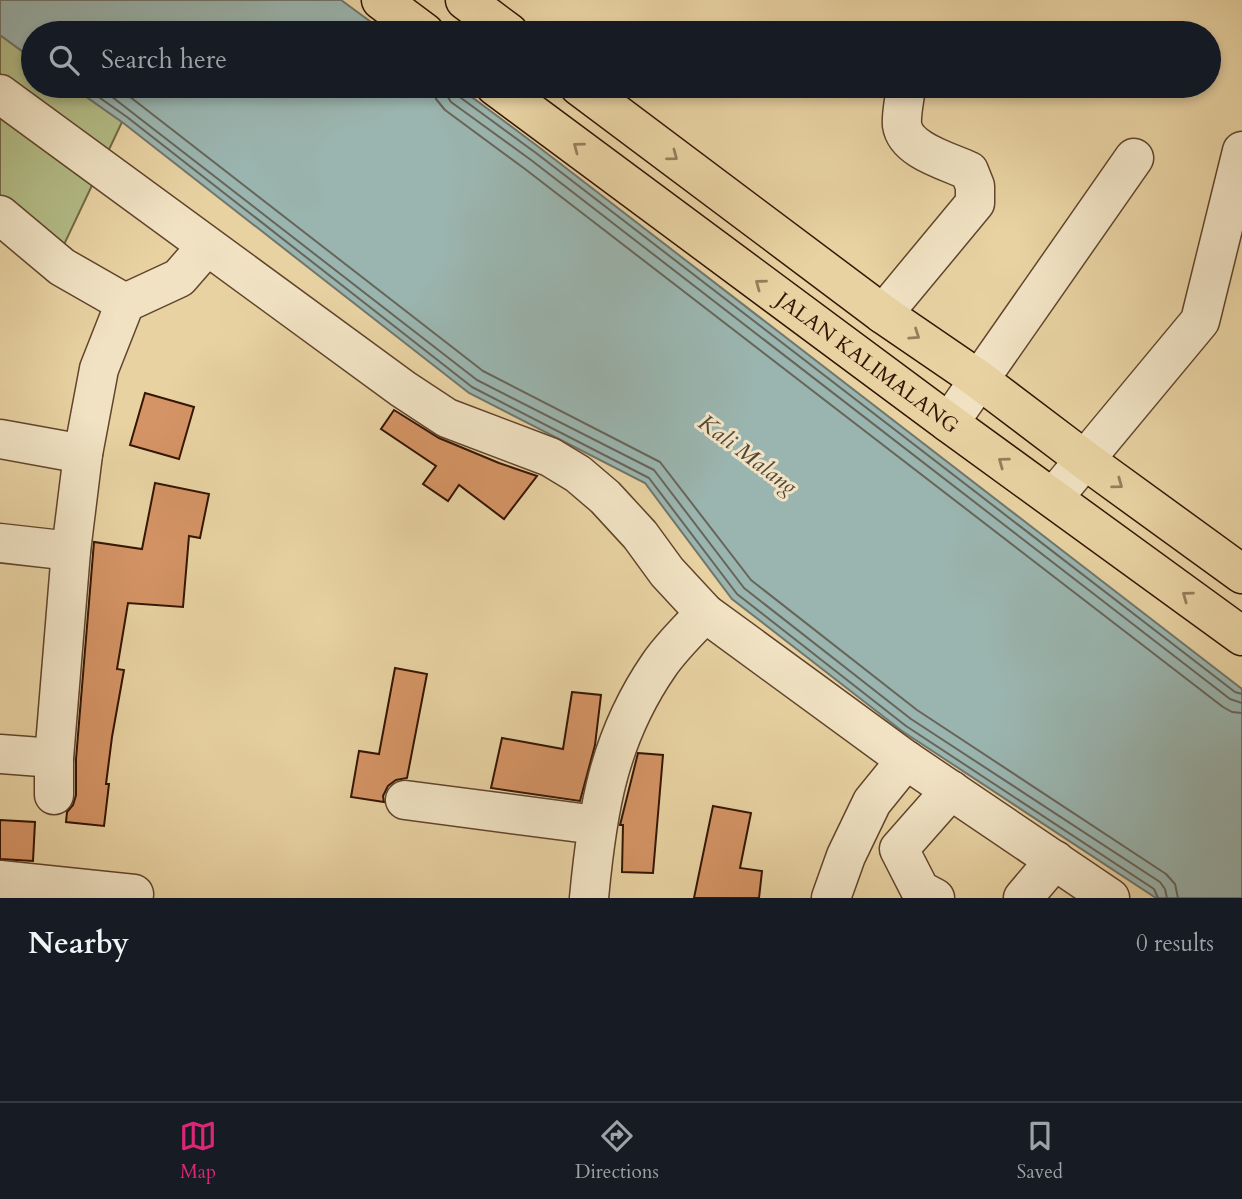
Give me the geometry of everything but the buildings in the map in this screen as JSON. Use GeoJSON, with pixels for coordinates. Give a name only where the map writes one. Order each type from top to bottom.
{"type":"FeatureCollection","features":[{"type":"Feature","properties":{"kind":"main road"},"geometry":{"type":"LineString","coordinates":[[381,0],[409,21]]}},
{"type":"Feature","properties":{"kind":"main road"},"geometry":{"type":"LineString","coordinates":[[465,0],[493,21]]}},
{"type":"Feature","properties":{"kind":"main road","name":"JALAN KALIMALANG"},"geometry":{"type":"LineString","coordinates":[[511,98],[949,424],[1242,636]]}},
{"type":"Feature","properties":{"kind":"main road"},"geometry":{"type":"LineString","coordinates":[[595,98],[883,314],[978,379],[1242,575]]}},
{"type":"Feature","properties":{"kind":"street"},"geometry":{"type":"LineString","coordinates":[[0,94],[206,247],[447,418],[550,457],[578,474],[640,535],[667,572],[705,613],[906,760],[1110,898]]}},
{"type":"Feature","properties":{"kind":"street"},"geometry":{"type":"LineString","coordinates":[[883,314],[975,203],[975,186],[969,171],[906,138],[902,123],[905,98]]}},
{"type":"Feature","properties":{"kind":"street"},"geometry":{"type":"LineString","coordinates":[[1053,498],[1200,321],[1242,151]]}},
{"type":"Feature","properties":{"kind":"street"},"geometry":{"type":"LineString","coordinates":[[949,424],[1134,158]]}},
{"type":"Feature","properties":{"kind":"street"},"geometry":{"type":"LineString","coordinates":[[0,215],[62,267],[125,303]]}},
{"type":"Feature","properties":{"kind":"street"},"geometry":{"type":"LineString","coordinates":[[0,754],[54,776],[71,551],[83,454],[99,369],[125,303],[178,278],[206,247]]}},
{"type":"Feature","properties":{"kind":"street"},"geometry":{"type":"LineString","coordinates":[[0,439],[83,454]]}},
{"type":"Feature","properties":{"kind":"street"},"geometry":{"type":"LineString","coordinates":[[0,543],[71,551]]}},
{"type":"Feature","properties":{"kind":"street"},"geometry":{"type":"LineString","coordinates":[[589,898],[596,825],[616,747],[633,709],[660,664],[705,613]]}},
{"type":"Feature","properties":{"kind":"street"},"geometry":{"type":"LineString","coordinates":[[831,898],[846,856],[872,802],[906,760]]}},
{"type":"Feature","properties":{"kind":"street"},"geometry":{"type":"LineString","coordinates":[[899,849],[951,790]]}},
{"type":"Feature","properties":{"kind":"street"},"geometry":{"type":"LineString","coordinates":[[405,800],[596,825]]}},
{"type":"Feature","properties":{"kind":"street"},"geometry":{"type":"LineString","coordinates":[[872,802],[920,890],[935,898]]}},
{"type":"Feature","properties":{"kind":"street"},"geometry":{"type":"LineString","coordinates":[[1023,898],[1055,860]]}},
{"type":"Feature","properties":{"kind":"street"},"geometry":{"type":"LineString","coordinates":[[0,880],[134,894]]}},
{"type":"Feature","properties":{"kind":"green space"},"geometry":{"type":"Polygon","coordinates":[[[0,35],[21,50],[21,98],[88,98],[122,122],[51,272],[0,236],[0,35]]]}},
{"type":"Feature","properties":{"kind":"water"},"geometry":{"type":"Polygon","coordinates":[[[0,0],[341,0],[370,21],[21,21],[21,50],[0,35],[0,0]]]}},
{"type":"Feature","properties":{"kind":"water","name":"Kali Malang"},"geometry":{"type":"Polygon","coordinates":[[[88,98],[473,98],[1242,689],[1242,898],[1156,898],[902,731],[732,599],[645,483],[469,393],[88,98]]]}}]}
